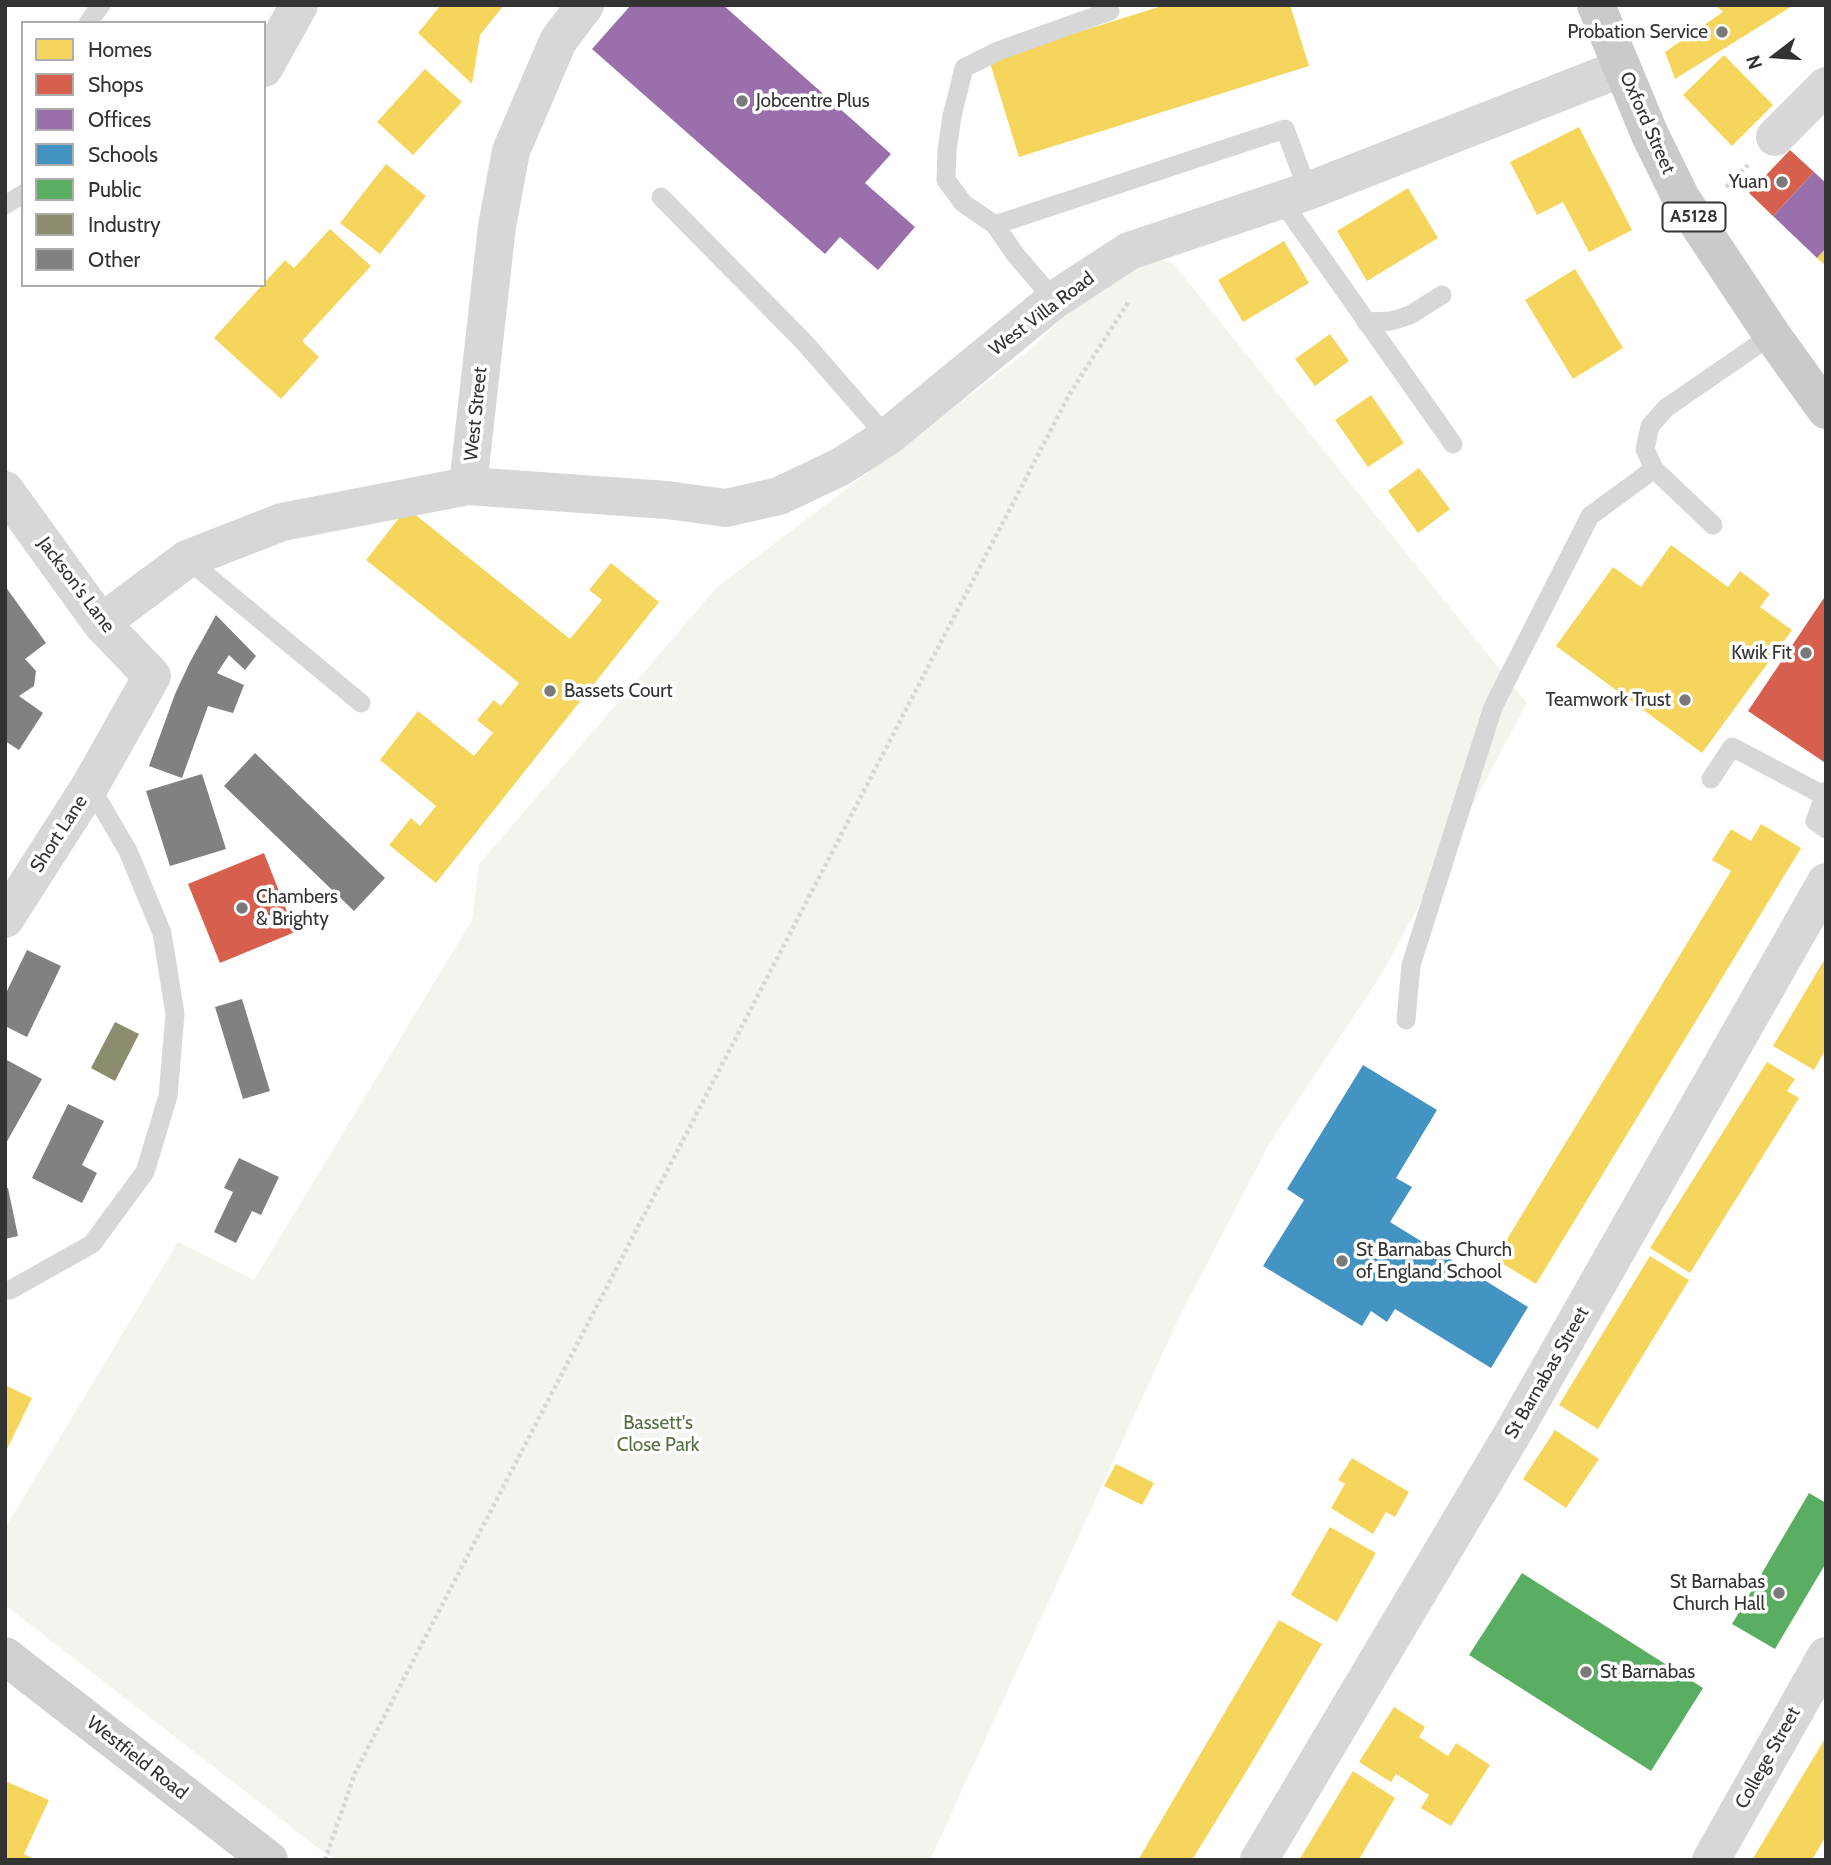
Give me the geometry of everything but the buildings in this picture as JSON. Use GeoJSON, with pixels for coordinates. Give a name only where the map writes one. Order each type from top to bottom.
{"type":"FeatureCollection","features":[{"type":"Feature","properties":{"kind":"main road","name":"Oxford Street"},"geometry":{"type":"LineString","coordinates":[[1595,5],[1650,135],[1681,198],[1772,335],[1826,410]]}},
{"type":"Feature","properties":{"kind":"street"},"geometry":{"type":"LineString","coordinates":[[266,64],[299,5]]}},
{"type":"Feature","properties":{"kind":"street","name":"West Street"},"geometry":{"type":"LineString","coordinates":[[101,623],[187,559],[282,522],[468,486],[497,226],[512,150],[558,41],[585,5]]}},
{"type":"Feature","properties":{"kind":"street","name":"West Villa Road"},"geometry":{"type":"LineString","coordinates":[[468,486],[667,500],[726,508],[779,496],[839,467],[887,438],[1055,300],[1129,251],[1294,195],[1622,68]]}},
{"type":"Feature","properties":{"kind":"street"},"geometry":{"type":"LineString","coordinates":[[1775,137],[1826,86]]}},
{"type":"Feature","properties":{"kind":"street","name":"Jackson's Lane"},"geometry":{"type":"LineString","coordinates":[[5,490],[101,623],[152,676]]}},
{"type":"Feature","properties":{"kind":"street","name":"Short Lane"},"geometry":{"type":"LineString","coordinates":[[5,919],[90,786],[152,676]]}},
{"type":"Feature","properties":{"kind":"street","name":"St Barnabas Street"},"geometry":{"type":"LineString","coordinates":[[1259,1860],[1514,1431],[1821,903]]}},
{"type":"Feature","properties":{"kind":"street","name":"Westfield Road"},"geometry":{"type":"LineString","coordinates":[[5,1656],[269,1860]]}},
{"type":"Feature","properties":{"kind":"street","name":"College Street"},"geometry":{"type":"LineString","coordinates":[[1711,1860],[1826,1656]]}},
{"type":"Feature","properties":{"kind":"lane"},"geometry":{"type":"LineString","coordinates":[[89,21],[101,5]]}},
{"type":"Feature","properties":{"kind":"lane"},"geometry":{"type":"LineString","coordinates":[[1055,300],[1015,254],[995,225],[963,203],[946,180],[952,116],[964,68],[998,51],[1110,11]]}},
{"type":"Feature","properties":{"kind":"lane"},"geometry":{"type":"LineString","coordinates":[[995,225],[1285,130],[1294,195],[1366,323],[1453,444]]}},
{"type":"Feature","properties":{"kind":"lane"},"geometry":{"type":"LineString","coordinates":[[5,205],[21,195]]}},
{"type":"Feature","properties":{"kind":"lane"},"geometry":{"type":"LineString","coordinates":[[661,197],[804,342],[887,438]]}},
{"type":"Feature","properties":{"kind":"lane"},"geometry":{"type":"LineString","coordinates":[[1366,323],[1391,321],[1410,315],[1442,295]]}},
{"type":"Feature","properties":{"kind":"lane"},"geometry":{"type":"LineString","coordinates":[[1713,524],[1654,469],[1645,449],[1650,426],[1666,408],[1772,335]]}},
{"type":"Feature","properties":{"kind":"lane"},"geometry":{"type":"LineString","coordinates":[[1406,1020],[1411,965],[1493,706],[1590,516],[1654,469]]}},
{"type":"Feature","properties":{"kind":"lane"},"geometry":{"type":"LineString","coordinates":[[187,559],[361,703]]}},
{"type":"Feature","properties":{"kind":"lane"},"geometry":{"type":"LineString","coordinates":[[1710,779],[1732,747],[1824,793],[1815,821],[1826,829]]}},
{"type":"Feature","properties":{"kind":"lane"},"geometry":{"type":"LineString","coordinates":[[5,1290],[10,1290],[92,1244],[145,1172],[168,1096],[175,1014],[162,933],[128,851],[90,786]]}},
{"type":"Feature","properties":{"kind":"path"},"geometry":{"type":"LineString","coordinates":[[325,1860],[355,1773],[1069,395],[1137,288],[1129,251]]}},
{"type":"Feature","properties":{"kind":"green space","name":"Bassett's Close Park"},"geometry":{"type":"Polygon","coordinates":[[[1129,251],[1173,263],[1527,703],[1383,972],[1269,1144],[1178,1320],[930,1860],[339,1860],[327,1855],[5,1605],[5,1528],[178,1242],[254,1280],[472,920],[479,864],[717,587],[1032,348],[1129,251]]]}},
{"type":"Feature","properties":{"kind":"place","name":"Probation Service"},"geometry":{"type":"Point","coordinates":[1722,32]}},
{"type":"Feature","properties":{"kind":"place","name":"Jobcentre Plus"},"geometry":{"type":"Point","coordinates":[742,101]}},
{"type":"Feature","properties":{"kind":"place","name":"Yuan"},"geometry":{"type":"Point","coordinates":[1782,182]}},
{"type":"Feature","properties":{"kind":"place","name":"Kwik Fit"},"geometry":{"type":"Point","coordinates":[1806,653]}},
{"type":"Feature","properties":{"kind":"place","name":"Bassets Court"},"geometry":{"type":"Point","coordinates":[550,691]}},
{"type":"Feature","properties":{"kind":"place","name":"Teamwork Trust"},"geometry":{"type":"Point","coordinates":[1685,700]}},
{"type":"Feature","properties":{"kind":"place","name":"Chambers & Brighty"},"geometry":{"type":"Point","coordinates":[242,908]}},
{"type":"Feature","properties":{"kind":"place","name":"St Barnabas Church of England School"},"geometry":{"type":"Point","coordinates":[1342,1261]}},
{"type":"Feature","properties":{"kind":"place","name":"St Barnabas Church Hall"},"geometry":{"type":"Point","coordinates":[1779,1593]}},
{"type":"Feature","properties":{"kind":"place","name":"St Barnabas"},"geometry":{"type":"Point","coordinates":[1586,1672]}}]}
